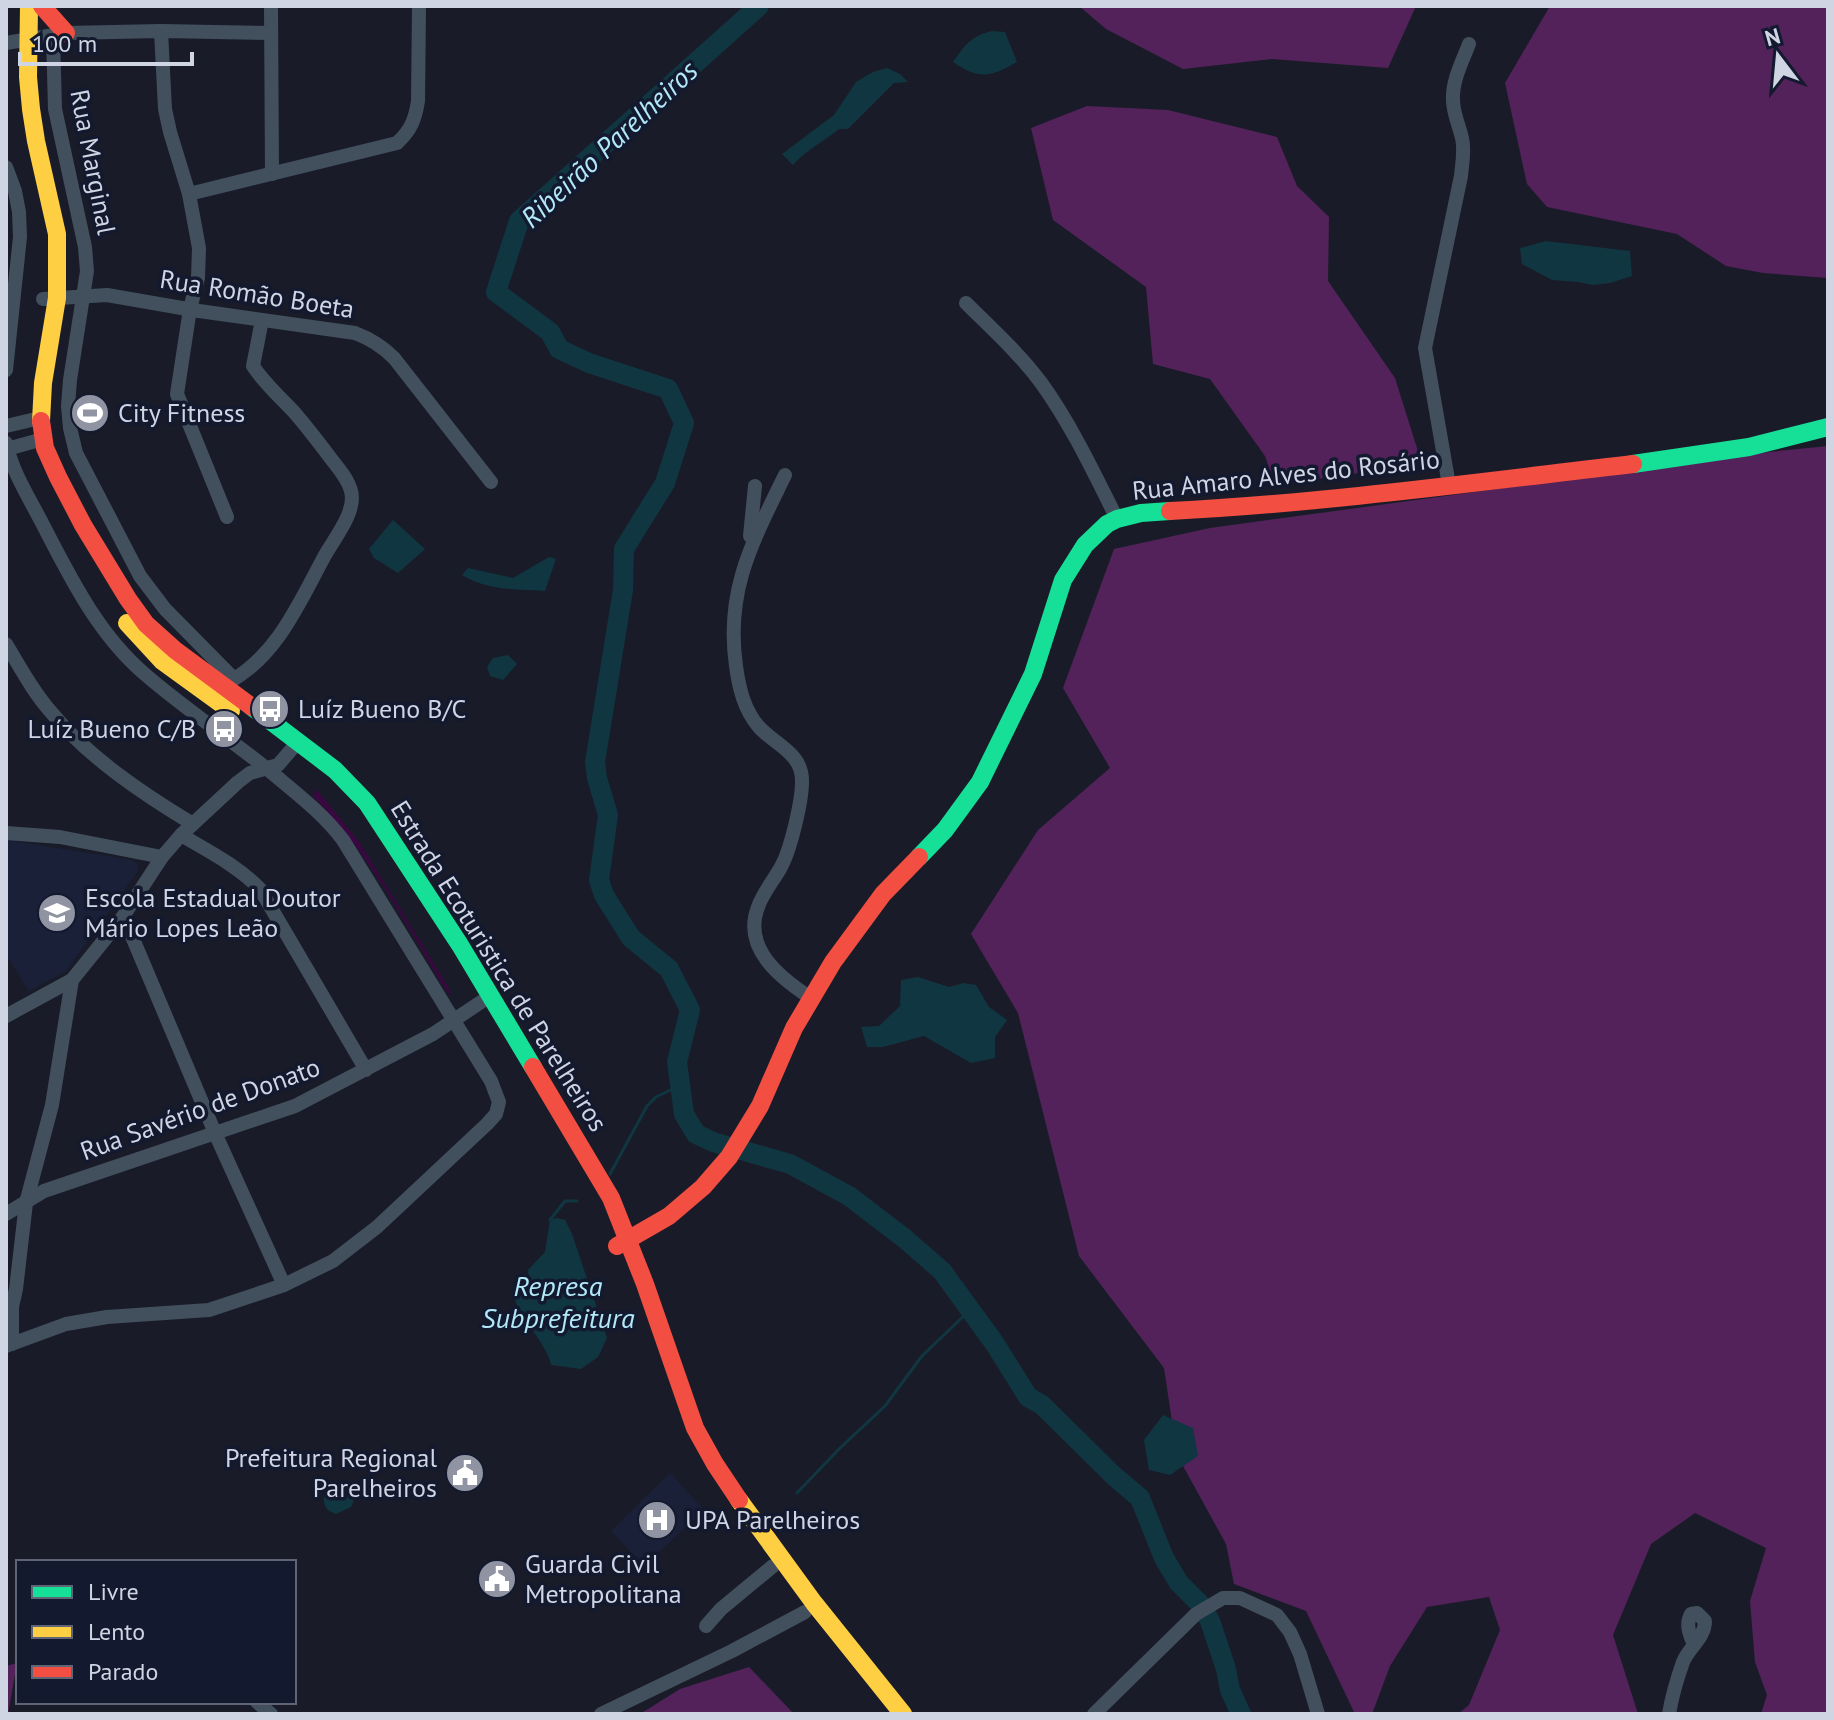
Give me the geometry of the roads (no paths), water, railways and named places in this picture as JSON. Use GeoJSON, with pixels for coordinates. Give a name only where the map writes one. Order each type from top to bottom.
{"type":"FeatureCollection","features":[{"type":"Feature","properties":{"kind":"main road","name":"Estrada Ecoturistica de Parelheiros"},"geometry":{"type":"LineString","coordinates":[[16,6],[16,83],[20,126],[44,230],[50,298],[43,383],[34,419],[37,441],[128,599],[168,656],[225,692],[293,748],[335,770],[367,803],[434,902],[485,1000],[611,1198],[684,1432],[702,1470],[805,1612],[903,1714]]}},
{"type":"Feature","properties":{"kind":"main road","name":"Estrada Ecoturistica de Parelheiros"},"geometry":{"type":"LineString","coordinates":[[16,41],[29,6]]}},
{"type":"Feature","properties":{"kind":"main road"},"geometry":{"type":"LineString","coordinates":[[42,6],[60,34]]}},
{"type":"Feature","properties":{"kind":"main road","name":"Rua Amaro Alves do Rosário"},"geometry":{"type":"LineString","coordinates":[[623,1243],[656,1225],[681,1206],[703,1187],[729,1157],[752,1121],[781,1055],[833,962],[883,894],[945,830],[980,782],[1033,674],[1063,580],[1085,545],[1107,524],[1158,511],[1213,509],[1449,485],[1695,456],[1749,447],[1828,427]]}},
{"type":"Feature","properties":{"kind":"main road","name":"Estrada Ecoturistica de Parelheiros"},"geometry":{"type":"LineString","coordinates":[[623,1243],[695,1428],[715,1464],[885,1714]]}},
{"type":"Feature","properties":{"kind":"street"},"geometry":{"type":"LineString","coordinates":[[271,6],[272,174]]}},
{"type":"Feature","properties":{"kind":"street"},"geometry":{"type":"LineString","coordinates":[[189,194],[397,143],[408,133],[418,101],[419,6]]}},
{"type":"Feature","properties":{"kind":"street"},"geometry":{"type":"LineString","coordinates":[[16,41],[60,34],[161,31],[271,33]]}},
{"type":"Feature","properties":{"kind":"street"},"geometry":{"type":"LineString","coordinates":[[161,31],[165,109],[189,194],[199,248],[198,278],[177,394],[227,517]]}},
{"type":"Feature","properties":{"kind":"street","name":"Rua Marginal"},"geometry":{"type":"LineString","coordinates":[[60,34],[55,109],[85,247],[87,271],[68,406],[76,453],[140,576],[225,692]]}},
{"type":"Feature","properties":{"kind":"street"},"geometry":{"type":"LineString","coordinates":[[1449,485],[1425,348],[1462,167],[1463,141],[1453,99],[1455,81],[1469,44]]}},
{"type":"Feature","properties":{"kind":"street"},"geometry":{"type":"LineString","coordinates":[[6,167],[15,191],[20,237],[6,370]]}},
{"type":"Feature","properties":{"kind":"street","name":"Rua Romão Boeta"},"geometry":{"type":"LineString","coordinates":[[50,298],[107,295],[355,333],[383,346],[394,358],[491,482]]}},
{"type":"Feature","properties":{"kind":"street"},"geometry":{"type":"LineString","coordinates":[[966,303],[1041,383],[1088,461],[1117,519]]}},
{"type":"Feature","properties":{"kind":"street"},"geometry":{"type":"LineString","coordinates":[[225,692],[259,659],[295,613],[339,533],[352,498],[343,475],[253,366],[262,320]]}},
{"type":"Feature","properties":{"kind":"street"},"geometry":{"type":"LineString","coordinates":[[6,426],[34,419]]}},
{"type":"Feature","properties":{"kind":"street"},"geometry":{"type":"LineString","coordinates":[[37,441],[7,446],[22,485],[77,591],[97,621],[145,675],[266,768],[316,809],[336,831],[491,1081],[499,1102],[496,1114],[377,1227],[333,1261],[284,1285],[209,1310],[107,1317],[66,1324],[9,1345],[26,1203],[52,1105],[72,980]]}},
{"type":"Feature","properties":{"kind":"street"},"geometry":{"type":"LineString","coordinates":[[785,475],[749,548],[739,582],[734,608],[734,650],[744,702],[760,729],[797,761],[802,781],[798,812],[784,862],[757,907],[753,926],[756,942],[764,958],[792,986],[811,998]]}},
{"type":"Feature","properties":{"kind":"street"},"geometry":{"type":"LineString","coordinates":[[749,548],[755,486]]}},
{"type":"Feature","properties":{"kind":"street"},"geometry":{"type":"LineString","coordinates":[[6,644],[50,712],[77,740],[137,787],[193,824]]}},
{"type":"Feature","properties":{"kind":"street"},"geometry":{"type":"LineString","coordinates":[[145,675],[168,656]]}},
{"type":"Feature","properties":{"kind":"street"},"geometry":{"type":"LineString","coordinates":[[6,1016],[72,980],[122,918],[162,857],[181,835],[238,782],[250,773],[278,765],[293,748]]}},
{"type":"Feature","properties":{"kind":"street"},"geometry":{"type":"LineString","coordinates":[[6,833],[60,837],[162,857]]}},
{"type":"Feature","properties":{"kind":"street"},"geometry":{"type":"LineString","coordinates":[[181,835],[234,867],[260,889],[366,1070]]}},
{"type":"Feature","properties":{"kind":"street"},"geometry":{"type":"LineString","coordinates":[[122,918],[284,1285]]}},
{"type":"Feature","properties":{"kind":"street","name":"Rua Savério de Donato"},"geometry":{"type":"LineString","coordinates":[[6,1214],[44,1191],[295,1106],[454,1021],[485,1000]]}},
{"type":"Feature","properties":{"kind":"street"},"geometry":{"type":"LineString","coordinates":[[706,1626],[721,1609],[773,1566]]}},
{"type":"Feature","properties":{"kind":"street"},"geometry":{"type":"LineString","coordinates":[[1094,1714],[1196,1614],[1223,1598],[1240,1598],[1277,1615],[1290,1632],[1318,1714]]}},
{"type":"Feature","properties":{"kind":"street"},"geometry":{"type":"LineString","coordinates":[[601,1714],[805,1612]]}},
{"type":"Feature","properties":{"kind":"street"},"geometry":{"type":"LineString","coordinates":[[1669,1714],[1684,1659],[1694,1645]]}},
{"type":"Feature","properties":{"kind":"water"},"geometry":{"type":"Polygon","coordinates":[[[992,31],[1005,32],[1017,62],[1000,71],[978,74],[953,62],[969,42],[992,31]]]}},
{"type":"Feature","properties":{"kind":"water"},"geometry":{"type":"Polygon","coordinates":[[[887,68],[908,82],[894,83],[848,129],[839,129],[793,165],[782,154],[834,115],[856,82],[887,68]]]}},
{"type":"Feature","properties":{"kind":"water"},"geometry":{"type":"Polygon","coordinates":[[[1546,241],[1630,251],[1632,276],[1593,285],[1552,280],[1522,264],[1520,248],[1546,241]]]}},
{"type":"Feature","properties":{"kind":"water"},"geometry":{"type":"Polygon","coordinates":[[[393,520],[425,549],[398,573],[374,558],[369,549],[393,520]]]}},
{"type":"Feature","properties":{"kind":"water"},"geometry":{"type":"Polygon","coordinates":[[[549,557],[556,559],[545,591],[492,587],[462,575],[468,568],[513,578],[549,557]]]}},
{"type":"Feature","properties":{"kind":"water"},"geometry":{"type":"Polygon","coordinates":[[[508,655],[517,664],[503,680],[490,676],[487,667],[493,658],[508,655]]]}},
{"type":"Feature","properties":{"kind":"water"},"geometry":{"type":"Polygon","coordinates":[[[918,977],[949,987],[964,983],[976,985],[989,1007],[1007,1020],[995,1037],[995,1058],[971,1063],[924,1036],[883,1047],[867,1047],[861,1027],[879,1026],[900,1006],[901,980],[918,977]]]}},
{"type":"Feature","properties":{"kind":"water","name":"Represa Subprefeitura"},"geometry":{"type":"Polygon","coordinates":[[[550,1220],[565,1220],[572,1234],[607,1338],[598,1357],[581,1369],[551,1365],[544,1347],[519,1309],[515,1295],[529,1280],[528,1270],[545,1252],[550,1220]]]}},
{"type":"Feature","properties":{"kind":"water"},"geometry":{"type":"Polygon","coordinates":[[[1163,1415],[1193,1428],[1198,1456],[1170,1475],[1149,1470],[1144,1440],[1163,1415]]]}},
{"type":"Feature","properties":{"kind":"water"},"geometry":{"type":"Polygon","coordinates":[[[347,1482],[356,1495],[351,1507],[336,1514],[327,1508],[324,1497],[347,1482]]]}},
{"type":"Feature","properties":{"kind":"waterway","name":"Ribeirão Parelheiros"},"geometry":{"type":"LineString","coordinates":[[759,6],[519,221],[496,292],[550,332],[559,349],[589,363],[668,389],[684,423],[665,483],[624,549],[623,590],[595,762],[608,815],[599,880],[604,895],[631,938],[669,969],[690,1010],[677,1062],[684,1114],[696,1134],[713,1142],[790,1164],[849,1196],[942,1271],[995,1344],[1028,1397],[1042,1405],[1140,1498],[1164,1558],[1179,1583],[1199,1603],[1210,1621],[1230,1690],[1241,1714]]}},
{"type":"Feature","properties":{"kind":"waterway"},"geometry":{"type":"LineString","coordinates":[[610,1174],[647,1106],[656,1097],[679,1086]]}},
{"type":"Feature","properties":{"kind":"waterway"},"geometry":{"type":"LineString","coordinates":[[550,1220],[565,1201],[577,1201]]}},
{"type":"Feature","properties":{"kind":"waterway"},"geometry":{"type":"LineString","coordinates":[[797,1493],[885,1406],[922,1356],[971,1309]]}},
{"type":"Feature","properties":{"kind":"place","name":"City Fitness"},"geometry":{"type":"Point","coordinates":[90,413]}},
{"type":"Feature","properties":{"kind":"place","name":"Luíz Bueno B/C"},"geometry":{"type":"Point","coordinates":[270,709]}},
{"type":"Feature","properties":{"kind":"place","name":"Luíz Bueno C/B"},"geometry":{"type":"Point","coordinates":[224,729]}},
{"type":"Feature","properties":{"kind":"place","name":"Escola Estadual Doutor Mário Lopes Leão"},"geometry":{"type":"Point","coordinates":[57,913]}},
{"type":"Feature","properties":{"kind":"place","name":"Prefeitura Regional Parelheiros"},"geometry":{"type":"Point","coordinates":[465,1473]}},
{"type":"Feature","properties":{"kind":"place","name":"UPA Parelheiros"},"geometry":{"type":"Point","coordinates":[657,1520]}},
{"type":"Feature","properties":{"kind":"place","name":"Guarda Civil Metropolitana"},"geometry":{"type":"Point","coordinates":[497,1579]}}]}
